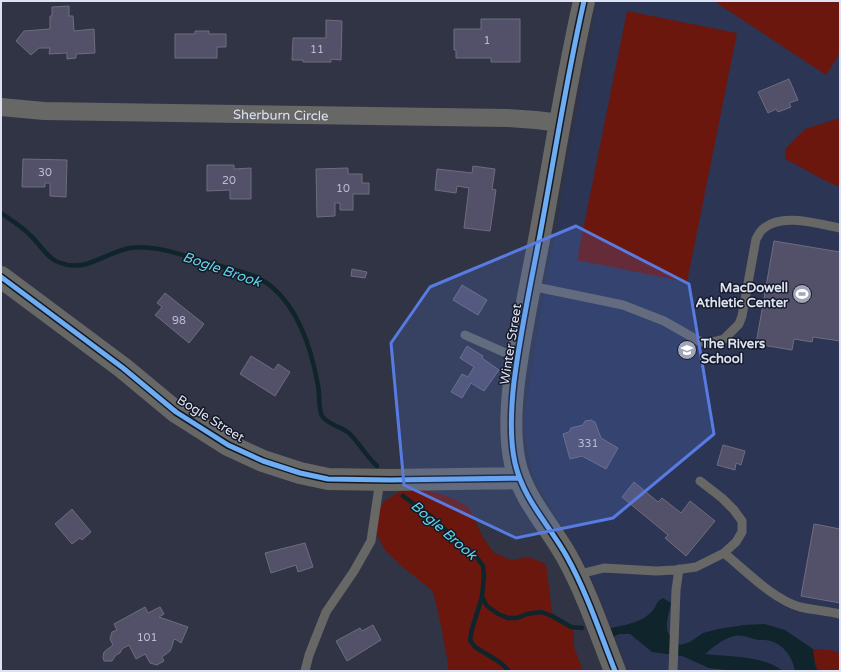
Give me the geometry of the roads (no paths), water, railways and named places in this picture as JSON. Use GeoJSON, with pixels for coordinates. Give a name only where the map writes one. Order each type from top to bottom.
{"type":"FeatureCollection","features":[{"type":"Feature","properties":{"kind":"street","name":"Winter Street"},"geometry":{"type":"LineString","coordinates":[[584,1],[517,358],[511,424],[514,462],[519,478],[531,502],[558,541],[585,592],[615,671]]}},
{"type":"Feature","properties":{"kind":"street","name":"Sherburn Circle"},"geometry":{"type":"LineString","coordinates":[[1,107],[44,111],[507,118],[561,123]]}},
{"type":"Feature","properties":{"kind":"street","name":"Bogle Street"},"geometry":{"type":"LineString","coordinates":[[1,277],[123,368],[176,412],[228,445],[263,461],[300,473],[328,479],[380,480],[519,478]]}},
{"type":"Feature","properties":{"kind":"lane"},"geometry":{"type":"LineString","coordinates":[[531,286],[623,305],[664,321],[699,341],[708,343],[724,338],[739,324],[742,316],[756,239],[763,229],[771,223],[782,220],[791,220],[840,228]]}},
{"type":"Feature","properties":{"kind":"lane"},"geometry":{"type":"LineString","coordinates":[[465,335],[517,358]]}},
{"type":"Feature","properties":{"kind":"lane"},"geometry":{"type":"LineString","coordinates":[[306,671],[309,655],[326,612],[354,571],[371,541],[380,480]]}},
{"type":"Feature","properties":{"kind":"lane"},"geometry":{"type":"LineString","coordinates":[[576,575],[604,568],[656,571],[696,567],[724,553],[736,542],[742,532],[742,521],[722,498],[700,481]]}},
{"type":"Feature","properties":{"kind":"lane"},"geometry":{"type":"LineString","coordinates":[[724,553],[785,601],[799,606],[840,614]]}},
{"type":"Feature","properties":{"kind":"lane"},"geometry":{"type":"LineString","coordinates":[[673,668],[675,609],[679,569]]}},
{"type":"Feature","properties":{"kind":"waterway","name":"Bogle Brook"},"geometry":{"type":"LineString","coordinates":[[1,213],[27,232],[50,257],[58,262],[68,265],[86,264],[121,250],[140,247],[161,249],[172,252],[244,272],[266,282],[282,297],[290,308],[303,332],[312,359],[319,390],[322,416],[328,422],[347,431],[377,466]]}},
{"type":"Feature","properties":{"kind":"waterway","name":"Bogle Brook"},"geometry":{"type":"LineString","coordinates":[[403,496],[432,517],[466,550],[475,555],[483,566],[484,576],[482,597],[487,606],[498,614],[508,618],[517,618],[527,614],[541,612],[552,616],[571,627],[582,628]]}},
{"type":"Feature","properties":{"kind":"waterway"},"geometry":{"type":"LineString","coordinates":[[482,597],[470,640],[475,647],[501,663],[509,671]]}},
{"type":"Feature","properties":{"kind":"place","name":"MacDowell Athletic Center"},"geometry":{"type":"Point","coordinates":[802,294]}},
{"type":"Feature","properties":{"kind":"place","name":"The Rivers School"},"geometry":{"type":"Point","coordinates":[687,350]}}]}
